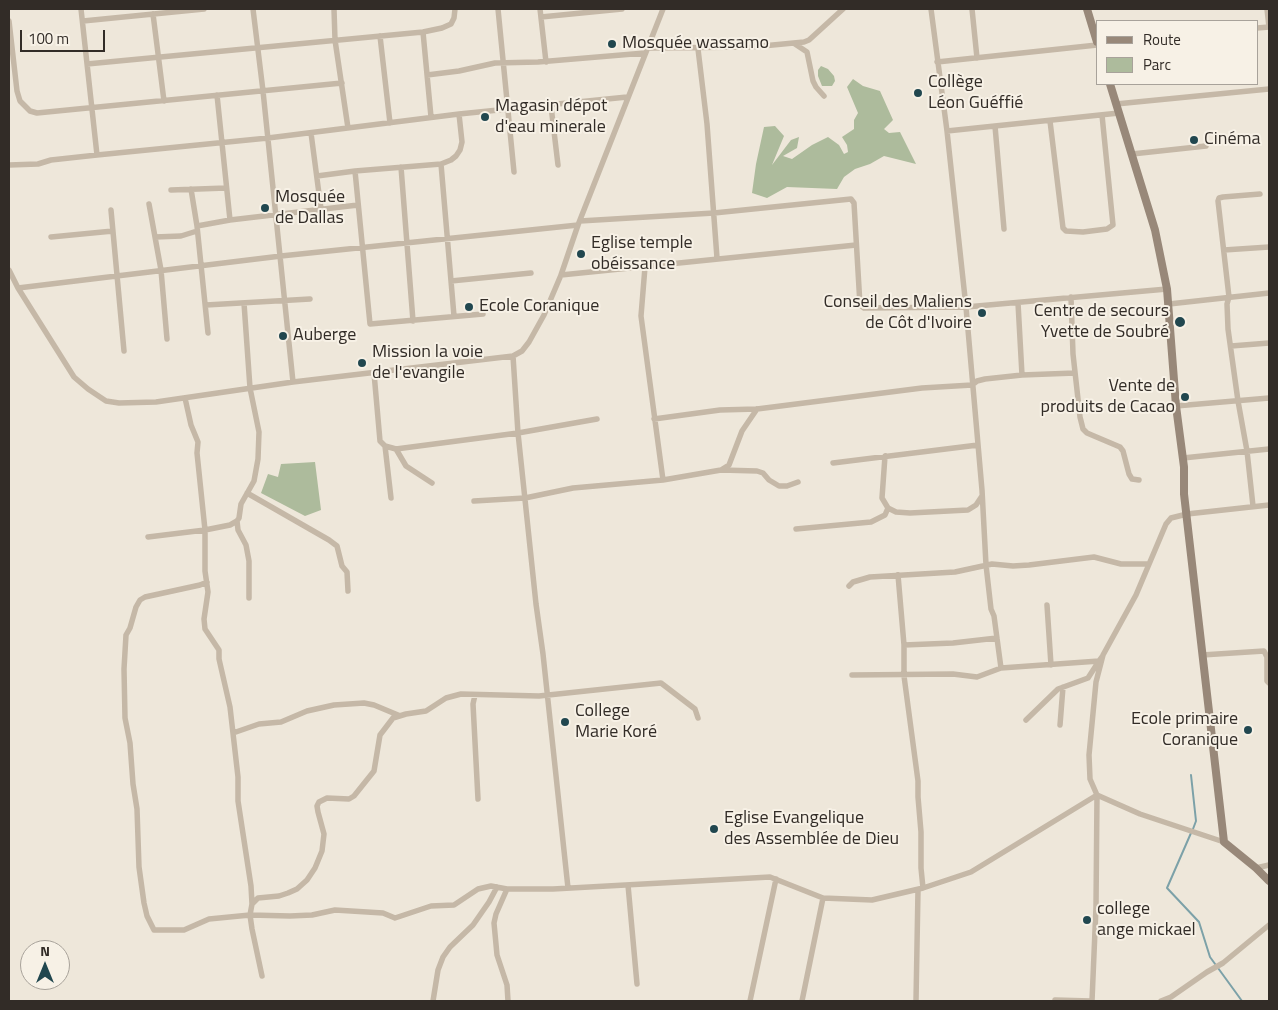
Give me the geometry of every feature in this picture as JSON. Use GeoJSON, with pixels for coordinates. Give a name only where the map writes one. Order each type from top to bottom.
{"type":"FeatureCollection","features":[{"type":"Feature","properties":{"kind":"main road"},"geometry":{"type":"LineString","coordinates":[[1087,9],[1096,40]]}},
{"type":"Feature","properties":{"kind":"main road"},"geometry":{"type":"LineString","coordinates":[[1110,85],[1158,242],[1167,289],[1187,514],[1224,842],[1269,881]]}},
{"type":"Feature","properties":{"kind":"street"},"geometry":{"type":"LineString","coordinates":[[81,9],[97,155]]}},
{"type":"Feature","properties":{"kind":"street"},"geometry":{"type":"LineString","coordinates":[[82,21],[204,9]]}},
{"type":"Feature","properties":{"kind":"street"},"geometry":{"type":"LineString","coordinates":[[253,9],[286,301],[293,382]]}},
{"type":"Feature","properties":{"kind":"street"},"geometry":{"type":"LineString","coordinates":[[334,9],[336,40],[348,128]]}},
{"type":"Feature","properties":{"kind":"street"},"geometry":{"type":"LineString","coordinates":[[87,64],[423,32],[442,28],[450,24],[454,18],[455,9]]}},
{"type":"Feature","properties":{"kind":"street"},"geometry":{"type":"LineString","coordinates":[[498,9],[514,172]]}},
{"type":"Feature","properties":{"kind":"street"},"geometry":{"type":"LineString","coordinates":[[540,9],[546,62]]}},
{"type":"Feature","properties":{"kind":"street"},"geometry":{"type":"LineString","coordinates":[[541,17],[622,9]]}},
{"type":"Feature","properties":{"kind":"street"},"geometry":{"type":"LineString","coordinates":[[9,270],[18,288],[74,377],[106,401],[132,404],[293,382],[513,356],[522,351],[529,342],[544,315],[662,9]]}},
{"type":"Feature","properties":{"kind":"street"},"geometry":{"type":"LineString","coordinates":[[427,75],[484,64],[546,62],[646,51],[795,44],[809,40],[843,9]]}},
{"type":"Feature","properties":{"kind":"street"},"geometry":{"type":"LineString","coordinates":[[931,9],[947,131],[966,307],[986,565],[1001,668]]}},
{"type":"Feature","properties":{"kind":"street"},"geometry":{"type":"LineString","coordinates":[[972,9],[977,58]]}},
{"type":"Feature","properties":{"kind":"street"},"geometry":{"type":"LineString","coordinates":[[1267,9],[1269,27]]}},
{"type":"Feature","properties":{"kind":"street"},"geometry":{"type":"LineString","coordinates":[[153,14],[164,101]]}},
{"type":"Feature","properties":{"kind":"street"},"geometry":{"type":"LineString","coordinates":[[9,21],[17,91],[20,101],[24,108],[37,113],[342,82]]}},
{"type":"Feature","properties":{"kind":"street"},"geometry":{"type":"LineString","coordinates":[[423,32],[431,118]]}},
{"type":"Feature","properties":{"kind":"street"},"geometry":{"type":"LineString","coordinates":[[380,36],[390,123]]}},
{"type":"Feature","properties":{"kind":"street"},"geometry":{"type":"LineString","coordinates":[[795,44],[807,52],[813,81],[824,96]]}},
{"type":"Feature","properties":{"kind":"street"},"geometry":{"type":"LineString","coordinates":[[938,62],[1096,44]]}},
{"type":"Feature","properties":{"kind":"street"},"geometry":{"type":"LineString","coordinates":[[698,48],[717,258]]}},
{"type":"Feature","properties":{"kind":"street"},"geometry":{"type":"LineString","coordinates":[[1116,104],[1269,88]]}},
{"type":"Feature","properties":{"kind":"street"},"geometry":{"type":"LineString","coordinates":[[217,95],[230,220]]}},
{"type":"Feature","properties":{"kind":"street"},"geometry":{"type":"LineString","coordinates":[[9,165],[38,164],[51,160],[268,138],[459,114],[627,97]]}},
{"type":"Feature","properties":{"kind":"street"},"geometry":{"type":"LineString","coordinates":[[551,106],[558,165]]}},
{"type":"Feature","properties":{"kind":"street"},"geometry":{"type":"LineString","coordinates":[[947,131],[1119,113]]}},
{"type":"Feature","properties":{"kind":"street"},"geometry":{"type":"LineString","coordinates":[[317,176],[441,164],[456,156],[460,150],[462,142],[459,114]]}},
{"type":"Feature","properties":{"kind":"street"},"geometry":{"type":"LineString","coordinates":[[1050,121],[1063,228],[1066,231],[1083,232],[1106,229],[1113,224],[1102,115]]}},
{"type":"Feature","properties":{"kind":"street"},"geometry":{"type":"LineString","coordinates":[[995,126],[1004,229]]}},
{"type":"Feature","properties":{"kind":"street"},"geometry":{"type":"LineString","coordinates":[[311,133],[320,209]]}},
{"type":"Feature","properties":{"kind":"street"},"geometry":{"type":"LineString","coordinates":[[1132,154],[1206,146]]}},
{"type":"Feature","properties":{"kind":"street"},"geometry":{"type":"LineString","coordinates":[[441,164],[454,316]]}},
{"type":"Feature","properties":{"kind":"street"},"geometry":{"type":"LineString","coordinates":[[401,167],[413,321]]}},
{"type":"Feature","properties":{"kind":"street"},"geometry":{"type":"LineString","coordinates":[[355,171],[370,324],[483,314]]}},
{"type":"Feature","properties":{"kind":"street"},"geometry":{"type":"LineString","coordinates":[[171,190],[226,188]]}},
{"type":"Feature","properties":{"kind":"street"},"geometry":{"type":"LineString","coordinates":[[191,189],[208,333]]}},
{"type":"Feature","properties":{"kind":"street"},"geometry":{"type":"LineString","coordinates":[[1253,506],[1248,451],[1230,346],[1229,297],[1218,201],[1219,198],[1260,194]]}},
{"type":"Feature","properties":{"kind":"street"},"geometry":{"type":"LineString","coordinates":[[18,288],[201,265],[407,244],[579,223],[714,213],[851,199],[854,203],[861,307],[966,307],[1167,289]]}},
{"type":"Feature","properties":{"kind":"street"},"geometry":{"type":"LineString","coordinates":[[149,204],[160,270],[167,339]]}},
{"type":"Feature","properties":{"kind":"street"},"geometry":{"type":"LineString","coordinates":[[155,237],[181,236],[197,229],[230,220],[358,205]]}},
{"type":"Feature","properties":{"kind":"street"},"geometry":{"type":"LineString","coordinates":[[112,210],[116,275],[124,351]]}},
{"type":"Feature","properties":{"kind":"street"},"geometry":{"type":"LineString","coordinates":[[51,237],[113,231]]}},
{"type":"Feature","properties":{"kind":"street"},"geometry":{"type":"LineString","coordinates":[[561,275],[856,244]]}},
{"type":"Feature","properties":{"kind":"street"},"geometry":{"type":"LineString","coordinates":[[1224,250],[1269,247]]}},
{"type":"Feature","properties":{"kind":"street"},"geometry":{"type":"LineString","coordinates":[[645,267],[641,316],[663,480]]}},
{"type":"Feature","properties":{"kind":"street"},"geometry":{"type":"LineString","coordinates":[[451,281],[531,273]]}},
{"type":"Feature","properties":{"kind":"street"},"geometry":{"type":"LineString","coordinates":[[1169,304],[1269,293]]}},
{"type":"Feature","properties":{"kind":"street"},"geometry":{"type":"LineString","coordinates":[[1071,298],[1075,374],[1082,429],[1120,447],[1123,451],[1129,474],[1132,479],[1139,480]]}},
{"type":"Feature","properties":{"kind":"street"},"geometry":{"type":"LineString","coordinates":[[206,305],[310,299]]}},
{"type":"Feature","properties":{"kind":"street"},"geometry":{"type":"LineString","coordinates":[[148,536],[205,530],[230,525],[240,518],[241,504],[255,476],[260,432],[250,388],[244,303]]}},
{"type":"Feature","properties":{"kind":"street"},"geometry":{"type":"LineString","coordinates":[[1018,303],[1022,375]]}},
{"type":"Feature","properties":{"kind":"street"},"geometry":{"type":"LineString","coordinates":[[1230,346],[1269,343]]}},
{"type":"Feature","properties":{"kind":"street"},"geometry":{"type":"LineString","coordinates":[[513,356],[518,433],[568,888]]}},
{"type":"Feature","properties":{"kind":"street"},"geometry":{"type":"LineString","coordinates":[[374,372],[380,441],[385,446],[396,449],[518,433],[597,419]]}},
{"type":"Feature","properties":{"kind":"street"},"geometry":{"type":"LineString","coordinates":[[654,419],[720,410],[757,409],[922,388],[972,384],[985,379],[1022,375],[1075,374]]}},
{"type":"Feature","properties":{"kind":"street"},"geometry":{"type":"LineString","coordinates":[[184,398],[191,425],[198,442],[197,453],[205,530],[205,571],[208,599],[204,624],[208,634],[219,650],[219,659],[230,707],[238,801],[252,904],[250,914],[262,976]]}},
{"type":"Feature","properties":{"kind":"street"},"geometry":{"type":"LineString","coordinates":[[1176,406],[1269,398]]}},
{"type":"Feature","properties":{"kind":"street"},"geometry":{"type":"LineString","coordinates":[[721,470],[729,465],[742,431],[757,409]]}},
{"type":"Feature","properties":{"kind":"street"},"geometry":{"type":"LineString","coordinates":[[833,463],[978,445]]}},
{"type":"Feature","properties":{"kind":"street"},"geometry":{"type":"LineString","coordinates":[[385,446],[391,498]]}},
{"type":"Feature","properties":{"kind":"street"},"geometry":{"type":"LineString","coordinates":[[396,449],[406,466],[432,484]]}},
{"type":"Feature","properties":{"kind":"street"},"geometry":{"type":"LineString","coordinates":[[1183,458],[1269,449]]}},
{"type":"Feature","properties":{"kind":"street"},"geometry":{"type":"LineString","coordinates":[[885,456],[882,498],[888,508],[896,512],[968,510],[976,505],[982,496]]}},
{"type":"Feature","properties":{"kind":"street"},"geometry":{"type":"LineString","coordinates":[[474,501],[525,498],[573,488],[663,480],[721,470],[757,471],[763,473],[778,486],[787,486],[798,482]]}},
{"type":"Feature","properties":{"kind":"street"},"geometry":{"type":"LineString","coordinates":[[247,493],[337,546],[342,566],[347,572],[348,591]]}},
{"type":"Feature","properties":{"kind":"street"},"geometry":{"type":"LineString","coordinates":[[1026,720],[1052,694],[1063,687],[1088,678],[1136,595],[1166,524],[1171,518],[1187,514],[1269,505]]}},
{"type":"Feature","properties":{"kind":"street"},"geometry":{"type":"LineString","coordinates":[[796,529],[871,522],[886,515],[888,508]]}},
{"type":"Feature","properties":{"kind":"street"},"geometry":{"type":"LineString","coordinates":[[237,521],[238,530],[246,545],[249,561],[249,598]]}},
{"type":"Feature","properties":{"kind":"street"},"geometry":{"type":"LineString","coordinates":[[850,586],[853,582],[870,577],[955,572],[986,565],[1013,566],[1094,557],[1121,564],[1150,564]]}},
{"type":"Feature","properties":{"kind":"street"},"geometry":{"type":"LineString","coordinates":[[898,575],[904,645],[904,676],[918,781],[921,832],[921,889],[916,1001]]}},
{"type":"Feature","properties":{"kind":"street"},"geometry":{"type":"LineString","coordinates":[[207,582],[145,597],[140,600],[126,635],[124,669],[125,718],[130,744],[137,809],[140,867],[147,916],[154,930],[184,930],[209,920],[250,914],[312,915],[335,910],[382,914],[395,918],[431,906],[454,905],[478,889],[491,886],[507,889],[568,888],[770,877],[822,898],[872,900],[921,889],[971,872],[1097,795]]}},
{"type":"Feature","properties":{"kind":"street"},"geometry":{"type":"LineString","coordinates":[[1047,605],[1051,664]]}},
{"type":"Feature","properties":{"kind":"street"},"geometry":{"type":"LineString","coordinates":[[904,645],[953,643],[997,638]]}},
{"type":"Feature","properties":{"kind":"street"},"geometry":{"type":"LineString","coordinates":[[1202,655],[1267,650],[1269,683]]}},
{"type":"Feature","properties":{"kind":"street"},"geometry":{"type":"LineString","coordinates":[[1055,1000],[1091,1001],[1096,907],[1097,795],[1090,779],[1089,755],[1096,682],[1103,655]]}},
{"type":"Feature","properties":{"kind":"street"},"geometry":{"type":"LineString","coordinates":[[852,675],[904,676],[953,674],[977,677],[1001,668],[1099,661]]}},
{"type":"Feature","properties":{"kind":"street"},"geometry":{"type":"LineString","coordinates":[[252,904],[258,898],[288,894],[307,880],[315,868],[322,851],[324,834],[318,806],[319,802],[327,798],[349,799],[354,796],[376,768],[380,735],[388,722],[398,715],[426,711],[454,695],[547,695],[661,683],[695,709],[698,718]]}},
{"type":"Feature","properties":{"kind":"street"},"geometry":{"type":"LineString","coordinates":[[1060,725],[1063,687]]}},
{"type":"Feature","properties":{"kind":"street"},"geometry":{"type":"LineString","coordinates":[[475,695],[473,704],[478,799]]}},
{"type":"Feature","properties":{"kind":"street"},"geometry":{"type":"LineString","coordinates":[[233,733],[259,724],[281,722],[308,711],[334,705],[364,703],[398,715]]}},
{"type":"Feature","properties":{"kind":"street"},"geometry":{"type":"LineString","coordinates":[[1097,795],[1140,814],[1224,842]]}},
{"type":"Feature","properties":{"kind":"street"},"geometry":{"type":"LineString","coordinates":[[1256,868],[1269,864]]}},
{"type":"Feature","properties":{"kind":"street"},"geometry":{"type":"LineString","coordinates":[[750,1001],[776,879]]}},
{"type":"Feature","properties":{"kind":"street"},"geometry":{"type":"LineString","coordinates":[[628,885],[637,984]]}},
{"type":"Feature","properties":{"kind":"street"},"geometry":{"type":"LineString","coordinates":[[434,1001],[438,970],[443,956],[473,925],[497,887]]}},
{"type":"Feature","properties":{"kind":"street"},"geometry":{"type":"LineString","coordinates":[[507,889],[494,923],[497,955],[507,985],[508,1001]]}},
{"type":"Feature","properties":{"kind":"street"},"geometry":{"type":"LineString","coordinates":[[802,1001],[822,898]]}},
{"type":"Feature","properties":{"kind":"street"},"geometry":{"type":"LineString","coordinates":[[1161,1001],[1171,997],[1223,963],[1269,925]]}},
{"type":"Feature","properties":{"kind":"green space"},"geometry":{"type":"Polygon","coordinates":[[[821,66],[828,69],[834,76],[835,81],[832,86],[822,86],[818,76],[818,70],[821,66]]]}},
{"type":"Feature","properties":{"kind":"green space"},"geometry":{"type":"Polygon","coordinates":[[[853,79],[863,86],[880,91],[893,120],[884,129],[889,133],[900,132],[916,164],[884,156],[870,164],[855,169],[844,177],[837,189],[787,187],[767,198],[752,193],[764,127],[775,126],[784,136],[772,165],[791,140],[799,137],[797,148],[783,156],[792,159],[812,145],[828,137],[839,145],[844,154],[848,152],[847,145],[842,137],[854,129],[854,120],[858,113],[847,87],[853,79]]]}},
{"type":"Feature","properties":{"kind":"green space"},"geometry":{"type":"Polygon","coordinates":[[[315,462],[321,510],[305,516],[261,493],[268,474],[278,477],[281,464],[315,462]]]}},
{"type":"Feature","properties":{"kind":"waterway"},"geometry":{"type":"LineString","coordinates":[[1191,775],[1196,821],[1193,829]]}},
{"type":"Feature","properties":{"kind":"waterway"},"geometry":{"type":"LineString","coordinates":[[1191,833],[1167,888],[1199,922],[1210,957],[1242,1001]]}},
{"type":"Feature","properties":{"kind":"place","name":"Mosquée wassamo"},"geometry":{"type":"Point","coordinates":[612,44]}},
{"type":"Feature","properties":{"kind":"place","name":"Collège Léon Guéffié"},"geometry":{"type":"Point","coordinates":[918,93]}},
{"type":"Feature","properties":{"kind":"place","name":"Magasin dépot d'eau minerale"},"geometry":{"type":"Point","coordinates":[485,117]}},
{"type":"Feature","properties":{"kind":"place","name":"Cinéma"},"geometry":{"type":"Point","coordinates":[1194,140]}},
{"type":"Feature","properties":{"kind":"place","name":"Mosquée de Dallas"},"geometry":{"type":"Point","coordinates":[265,208]}},
{"type":"Feature","properties":{"kind":"place","name":"Eglise temple obéissance"},"geometry":{"type":"Point","coordinates":[581,254]}},
{"type":"Feature","properties":{"kind":"place","name":"Ecole Coranique"},"geometry":{"type":"Point","coordinates":[469,307]}},
{"type":"Feature","properties":{"kind":"place","name":"Conseil des Maliens de Côt d'Ivoire"},"geometry":{"type":"Point","coordinates":[982,313]}},
{"type":"Feature","properties":{"kind":"place","name":"Centre de secours Yvette de Soubré"},"geometry":{"type":"Point","coordinates":[1180,322]}},
{"type":"Feature","properties":{"kind":"place","name":"Auberge"},"geometry":{"type":"Point","coordinates":[283,336]}},
{"type":"Feature","properties":{"kind":"place","name":"Mission la voie de l'evangile"},"geometry":{"type":"Point","coordinates":[362,363]}},
{"type":"Feature","properties":{"kind":"place","name":"Vente de produits de Cacao"},"geometry":{"type":"Point","coordinates":[1185,397]}},
{"type":"Feature","properties":{"kind":"place","name":"College Marie Koré"},"geometry":{"type":"Point","coordinates":[565,722]}},
{"type":"Feature","properties":{"kind":"place","name":"Ecole primaire Coranique"},"geometry":{"type":"Point","coordinates":[1248,730]}},
{"type":"Feature","properties":{"kind":"place","name":"Eglise Evangelique des Assemblée de Dieu"},"geometry":{"type":"Point","coordinates":[714,829]}},
{"type":"Feature","properties":{"kind":"place","name":"college ange mickael"},"geometry":{"type":"Point","coordinates":[1087,920]}}]}
